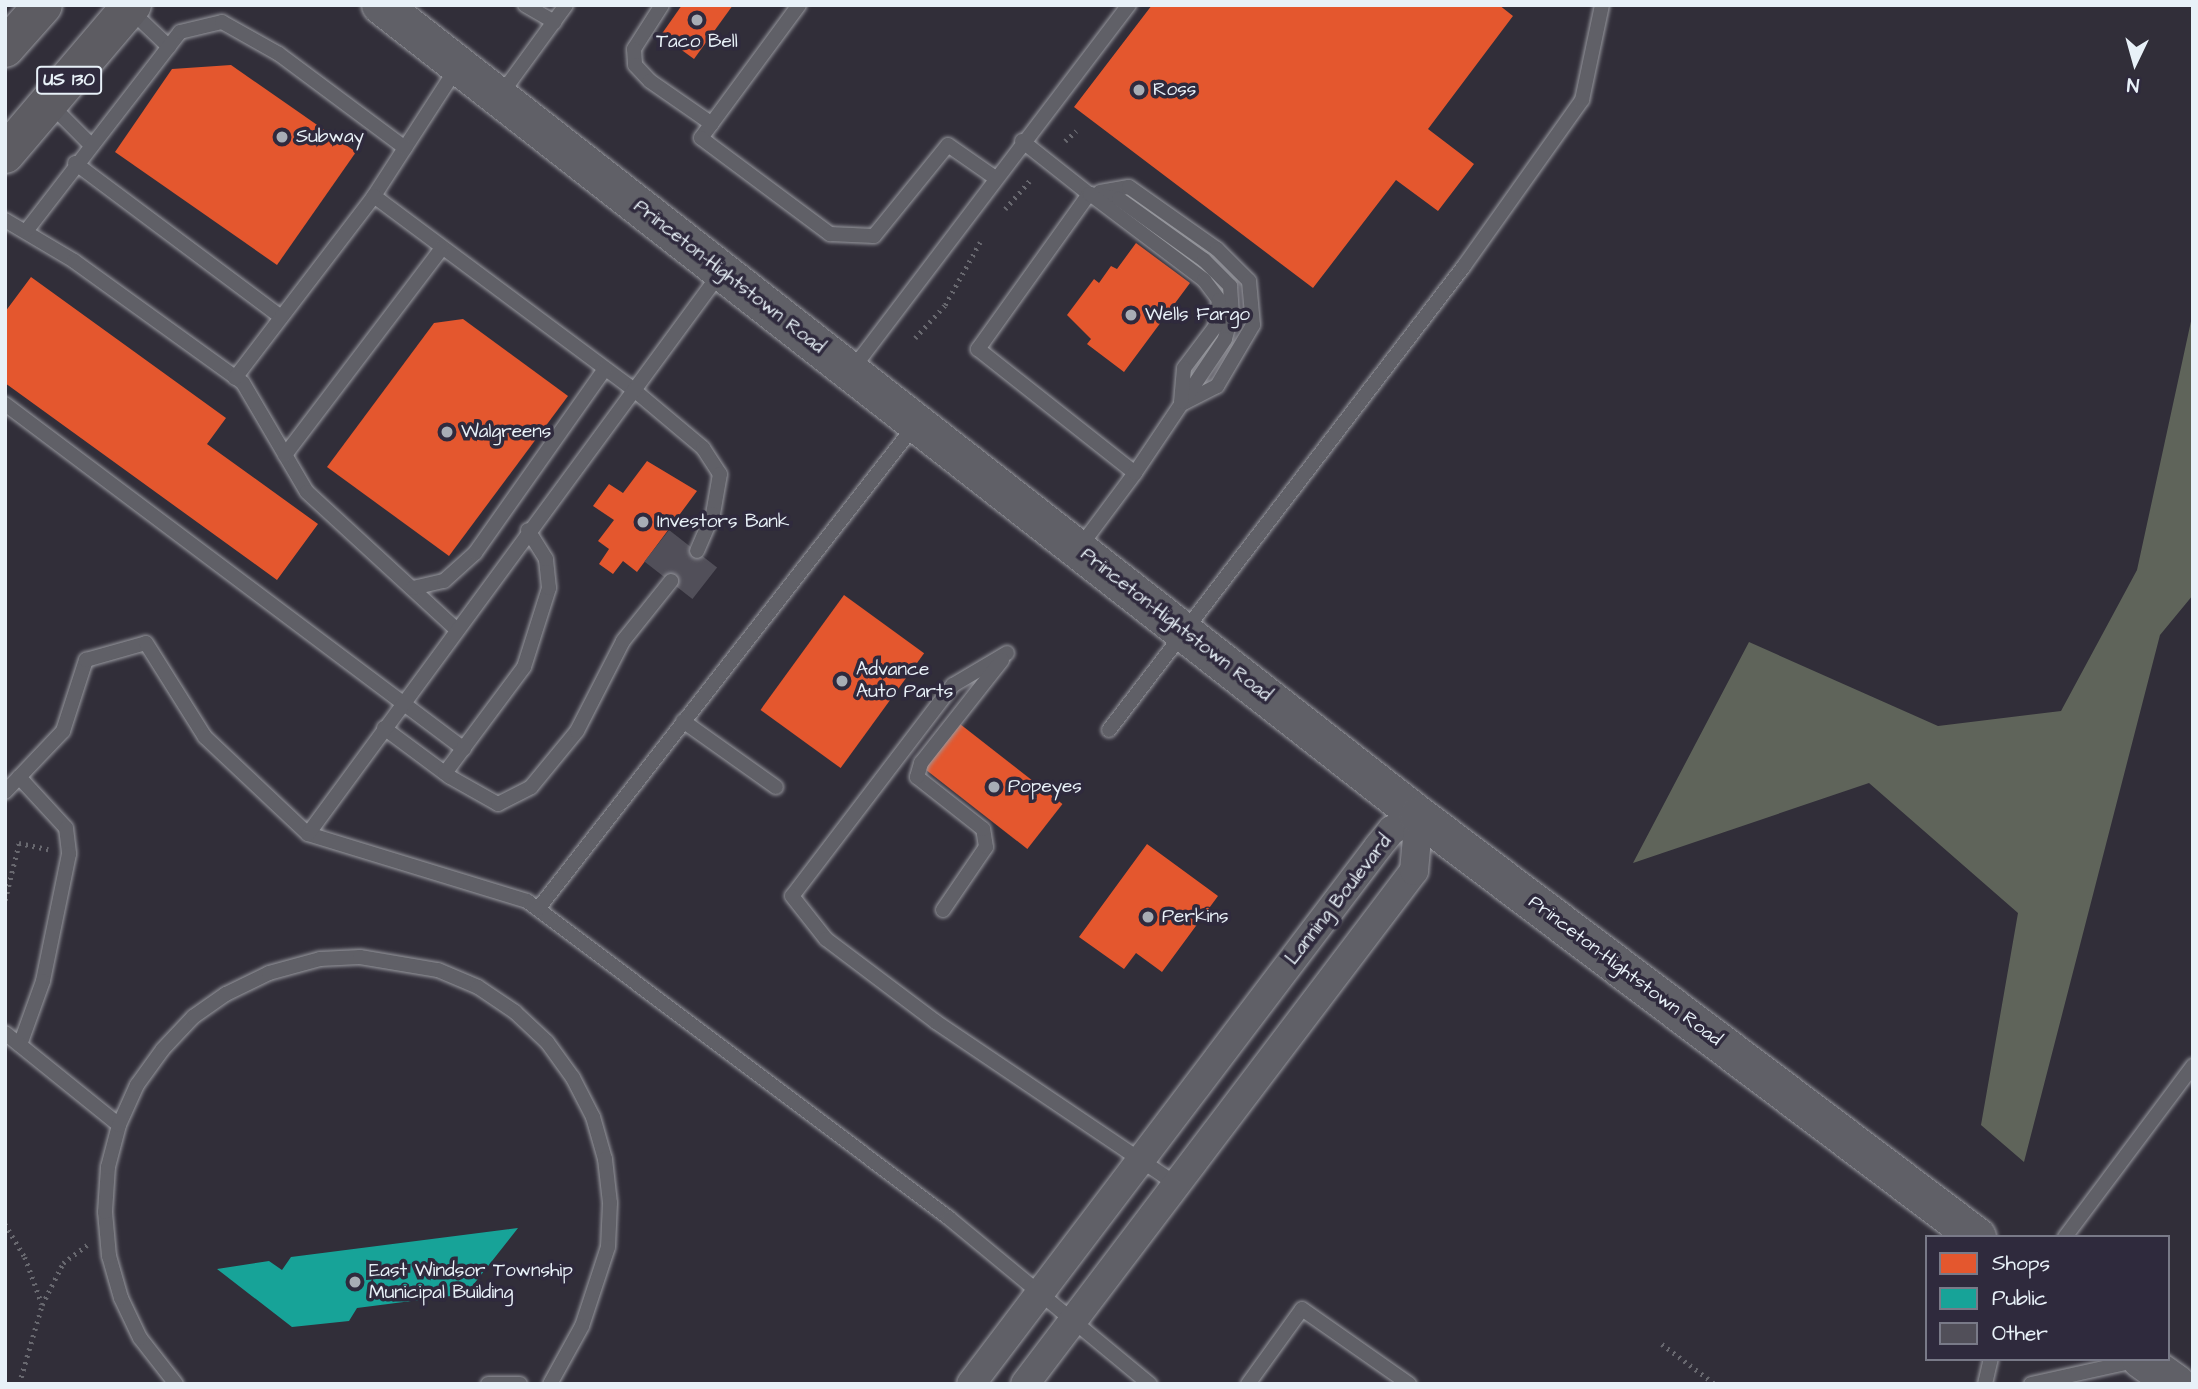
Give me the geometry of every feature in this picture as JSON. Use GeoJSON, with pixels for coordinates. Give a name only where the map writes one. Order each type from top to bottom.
{"type":"FeatureCollection","features":[{"type":"Feature","properties":{"kind":"highway"},"geometry":{"type":"LineString","coordinates":[[5,48],[43,5]]}},
{"type":"Feature","properties":{"kind":"highway","name":"US 130"},"geometry":{"type":"LineString","coordinates":[[5,154],[131,7]]}},
{"type":"Feature","properties":{"kind":"main road","name":"Princeton-Hightstown Road"},"geometry":{"type":"LineString","coordinates":[[399,11],[498,97],[916,424],[1183,628],[1419,816],[1974,1235]]}},
{"type":"Feature","properties":{"kind":"main road"},"geometry":{"type":"LineString","coordinates":[[2145,1361],[2176,1384]]}},
{"type":"Feature","properties":{"kind":"street","name":"Lanning Boulevard"},"geometry":{"type":"LineString","coordinates":[[971,1384],[1378,847],[1392,830],[1419,816]]}},
{"type":"Feature","properties":{"kind":"street","name":"Lanning Boulevard"},"geometry":{"type":"LineString","coordinates":[[1025,1384],[1414,871],[1419,816]]}},
{"type":"Feature","properties":{"kind":"lane"},"geometry":{"type":"LineString","coordinates":[[525,5],[554,22]]}},
{"type":"Feature","properties":{"kind":"lane"},"geometry":{"type":"LineString","coordinates":[[498,97],[566,5]]}},
{"type":"Feature","properties":{"kind":"lane"},"geometry":{"type":"LineString","coordinates":[[662,5],[634,49],[635,65],[650,81],[712,124]]}},
{"type":"Feature","properties":{"kind":"lane"},"geometry":{"type":"LineString","coordinates":[[799,5],[701,138],[830,234],[874,236],[948,145],[994,177]]}},
{"type":"Feature","properties":{"kind":"lane"},"geometry":{"type":"LineString","coordinates":[[850,372],[994,177],[1129,5]]}},
{"type":"Feature","properties":{"kind":"lane"},"geometry":{"type":"LineString","coordinates":[[1109,730],[1183,628],[1464,266],[1582,100],[1602,5]]}},
{"type":"Feature","properties":{"kind":"lane"},"geometry":{"type":"LineString","coordinates":[[131,7],[169,47]]}},
{"type":"Feature","properties":{"kind":"lane"},"geometry":{"type":"LineString","coordinates":[[27,230],[75,163],[180,32],[222,22],[279,54],[405,148]]}},
{"type":"Feature","properties":{"kind":"lane"},"geometry":{"type":"LineString","coordinates":[[234,378],[374,196],[458,65]]}},
{"type":"Feature","properties":{"kind":"lane"},"geometry":{"type":"LineString","coordinates":[[49,103],[91,145]]}},
{"type":"Feature","properties":{"kind":"lane"},"geometry":{"type":"LineString","coordinates":[[1022,141],[1089,194],[1119,199],[1204,260],[1230,286],[1232,314],[1225,339],[1135,473],[1078,549]]}},
{"type":"Feature","properties":{"kind":"lane"},"geometry":{"type":"LineString","coordinates":[[75,163],[281,317]]}},
{"type":"Feature","properties":{"kind":"lane"},"geometry":{"type":"LineString","coordinates":[[1135,473],[978,349],[1089,194],[1129,187],[1217,249],[1249,281],[1253,325],[1217,386],[1181,404]]}},
{"type":"Feature","properties":{"kind":"lane"},"geometry":{"type":"LineString","coordinates":[[374,196],[634,390],[703,448],[720,474],[713,514],[697,551]]}},
{"type":"Feature","properties":{"kind":"lane"},"geometry":{"type":"LineString","coordinates":[[5,220],[27,230],[243,383],[307,492],[455,628]]}},
{"type":"Feature","properties":{"kind":"lane"},"geometry":{"type":"LineString","coordinates":[[285,455],[443,248]]}},
{"type":"Feature","properties":{"kind":"lane"},"geometry":{"type":"LineString","coordinates":[[308,834],[455,628],[722,271]]}},
{"type":"Feature","properties":{"kind":"lane"},"geometry":{"type":"LineString","coordinates":[[413,588],[444,581],[475,553],[604,369]]}},
{"type":"Feature","properties":{"kind":"lane"},"geometry":{"type":"LineString","coordinates":[[5,404],[464,749]]}},
{"type":"Feature","properties":{"kind":"lane"},"geometry":{"type":"LineString","coordinates":[[538,909],[916,424]]}},
{"type":"Feature","properties":{"kind":"lane"},"geometry":{"type":"LineString","coordinates":[[445,773],[524,667],[550,588],[546,559],[528,530]]}},
{"type":"Feature","properties":{"kind":"lane"},"geometry":{"type":"LineString","coordinates":[[384,728],[445,773],[498,804],[531,788],[577,731],[623,641],[671,581]]}},
{"type":"Feature","properties":{"kind":"lane"},"geometry":{"type":"LineString","coordinates":[[5,792],[63,731],[86,660],[146,643],[205,737],[308,834],[527,901],[948,1218],[1038,1296],[1150,1384]]}},
{"type":"Feature","properties":{"kind":"lane"},"geometry":{"type":"LineString","coordinates":[[943,910],[986,848],[983,828],[917,777],[921,763],[1007,653],[953,685],[792,895],[826,939],[936,1023],[1176,1184]]}},
{"type":"Feature","properties":{"kind":"lane"},"geometry":{"type":"LineString","coordinates":[[683,721],[776,787]]}},
{"type":"Feature","properties":{"kind":"lane"},"geometry":{"type":"LineString","coordinates":[[19,777],[66,828],[69,853],[44,981],[20,1045]]}},
{"type":"Feature","properties":{"kind":"lane"},"geometry":{"type":"LineString","coordinates":[[176,1384],[139,1338],[121,1298],[108,1242],[108,1167],[119,1125],[150,1067],[193,1017],[226,994],[269,972],[320,959],[360,957],[438,970],[478,987],[523,1019],[573,1077],[593,1117],[605,1159],[610,1203],[599,1286],[550,1384]]}},
{"type":"Feature","properties":{"kind":"lane"},"geometry":{"type":"LineString","coordinates":[[5,1033],[119,1125]]}},
{"type":"Feature","properties":{"kind":"lane"},"geometry":{"type":"LineString","coordinates":[[2066,1235],[2193,1066]]}},
{"type":"Feature","properties":{"kind":"lane"},"geometry":{"type":"LineString","coordinates":[[1248,1384],[1302,1309],[1409,1384]]}},
{"type":"Feature","properties":{"kind":"lane"},"geometry":{"type":"LineString","coordinates":[[1985,1384],[1991,1361]]}},
{"type":"Feature","properties":{"kind":"lane"},"geometry":{"type":"LineString","coordinates":[[2031,1384],[2133,1361]]}},
{"type":"Feature","properties":{"kind":"lane"},"geometry":{"type":"LineString","coordinates":[[488,1384],[520,1384]]}},
{"type":"Feature","properties":{"kind":"path"},"geometry":{"type":"LineString","coordinates":[[1065,141],[1076,131]]}},
{"type":"Feature","properties":{"kind":"path"},"geometry":{"type":"LineString","coordinates":[[997,220],[1029,181]]}},
{"type":"Feature","properties":{"kind":"path"},"geometry":{"type":"LineString","coordinates":[[915,338],[945,305],[983,239]]}},
{"type":"Feature","properties":{"kind":"path"},"geometry":{"type":"LineString","coordinates":[[6,895],[19,843],[69,853]]}},
{"type":"Feature","properties":{"kind":"path"},"geometry":{"type":"LineString","coordinates":[[5,1224],[19,1244],[42,1305]]}},
{"type":"Feature","properties":{"kind":"path"},"geometry":{"type":"LineString","coordinates":[[19,1384],[42,1305],[63,1263],[74,1252],[108,1242]]}},
{"type":"Feature","properties":{"kind":"path"},"geometry":{"type":"LineString","coordinates":[[1662,1344],[1716,1384]]}},
{"type":"Feature","properties":{"kind":"shaded area"},"geometry":{"type":"Polygon","coordinates":[[[2193,312],[2193,595],[2160,635],[2024,1162],[1981,1125],[2018,913],[1869,783],[1633,863],[1749,642],[1938,726],[2061,711],[2137,570],[2193,312]]]}},
{"type":"Feature","properties":{"kind":"building: Shops","name":"Taco Bell"},"geometry":{"type":"Polygon","coordinates":[[[682,5],[733,5],[694,59],[661,35],[682,5]]]}},
{"type":"Feature","properties":{"kind":"building: Shops"},"geometry":{"type":"Polygon","coordinates":[[[1152,5],[1499,5],[1513,16],[1428,129],[1474,164],[1438,211],[1396,180],[1313,288],[1074,107],[1152,5]]]}},
{"type":"Feature","properties":{"kind":"building: Shops"},"geometry":{"type":"Polygon","coordinates":[[[231,65],[356,152],[277,265],[115,152],[172,69],[231,65]]]}},
{"type":"Feature","properties":{"kind":"building: Shops"},"geometry":{"type":"Polygon","coordinates":[[[1136,243],[1190,283],[1124,372],[1087,344],[1091,339],[1067,315],[1094,279],[1099,283],[1111,266],[1117,269],[1136,243]]]}},
{"type":"Feature","properties":{"kind":"building: Shops"},"geometry":{"type":"Polygon","coordinates":[[[31,277],[226,418],[207,444],[318,524],[277,580],[5,383],[5,312],[31,277]]]}},
{"type":"Feature","properties":{"kind":"building: Shops","name":"Walgreens"},"geometry":{"type":"Polygon","coordinates":[[[463,319],[568,396],[449,556],[327,467],[434,323],[463,319]]]}},
{"type":"Feature","properties":{"kind":"building: Shops"},"geometry":{"type":"Polygon","coordinates":[[[647,461],[697,491],[637,572],[623,561],[613,574],[599,564],[609,549],[598,541],[614,520],[593,506],[609,484],[623,493],[647,461]]]}},
{"type":"Feature","properties":{"kind":"building: Shops","name":"Advance Auto Parts"},"geometry":{"type":"Polygon","coordinates":[[[844,595],[924,653],[841,768],[761,710],[844,595]]]}},
{"type":"Feature","properties":{"kind":"building: Shops","name":"Popeyes"},"geometry":{"type":"Polygon","coordinates":[[[960,724],[1062,804],[1027,849],[925,769],[960,724]]]}},
{"type":"Feature","properties":{"kind":"building: Shops","name":"Perkins"},"geometry":{"type":"Polygon","coordinates":[[[1147,844],[1218,896],[1162,972],[1136,953],[1124,969],[1079,937],[1147,844]]]}},
{"type":"Feature","properties":{"kind":"building: Public","name":"East Windsor Township Municipal Building"},"geometry":{"type":"Polygon","coordinates":[[[518,1228],[466,1294],[357,1308],[349,1321],[292,1327],[217,1269],[269,1261],[282,1270],[291,1257],[518,1228]]]}},
{"type":"Feature","properties":{"kind":"building: Other"},"geometry":{"type":"Polygon","coordinates":[[[669,530],[717,568],[692,599],[644,562],[669,530]]]}},
{"type":"Feature","properties":{"kind":"place","name":"Taco Bell"},"geometry":{"type":"Point","coordinates":[697,20]}},
{"type":"Feature","properties":{"kind":"place","name":"Ross"},"geometry":{"type":"Point","coordinates":[1139,90]}},
{"type":"Feature","properties":{"kind":"place","name":"Subway"},"geometry":{"type":"Point","coordinates":[282,137]}},
{"type":"Feature","properties":{"kind":"place","name":"Wells Fargo"},"geometry":{"type":"Point","coordinates":[1131,315]}},
{"type":"Feature","properties":{"kind":"place","name":"Walgreens"},"geometry":{"type":"Point","coordinates":[447,432]}},
{"type":"Feature","properties":{"kind":"place","name":"Investors Bank"},"geometry":{"type":"Point","coordinates":[643,522]}},
{"type":"Feature","properties":{"kind":"place","name":"Advance Auto Parts"},"geometry":{"type":"Point","coordinates":[842,681]}},
{"type":"Feature","properties":{"kind":"place","name":"Popeyes"},"geometry":{"type":"Point","coordinates":[994,787]}},
{"type":"Feature","properties":{"kind":"place","name":"Perkins"},"geometry":{"type":"Point","coordinates":[1148,917]}},
{"type":"Feature","properties":{"kind":"place","name":"East Windsor Township Municipal Building"},"geometry":{"type":"Point","coordinates":[355,1282]}}]}
